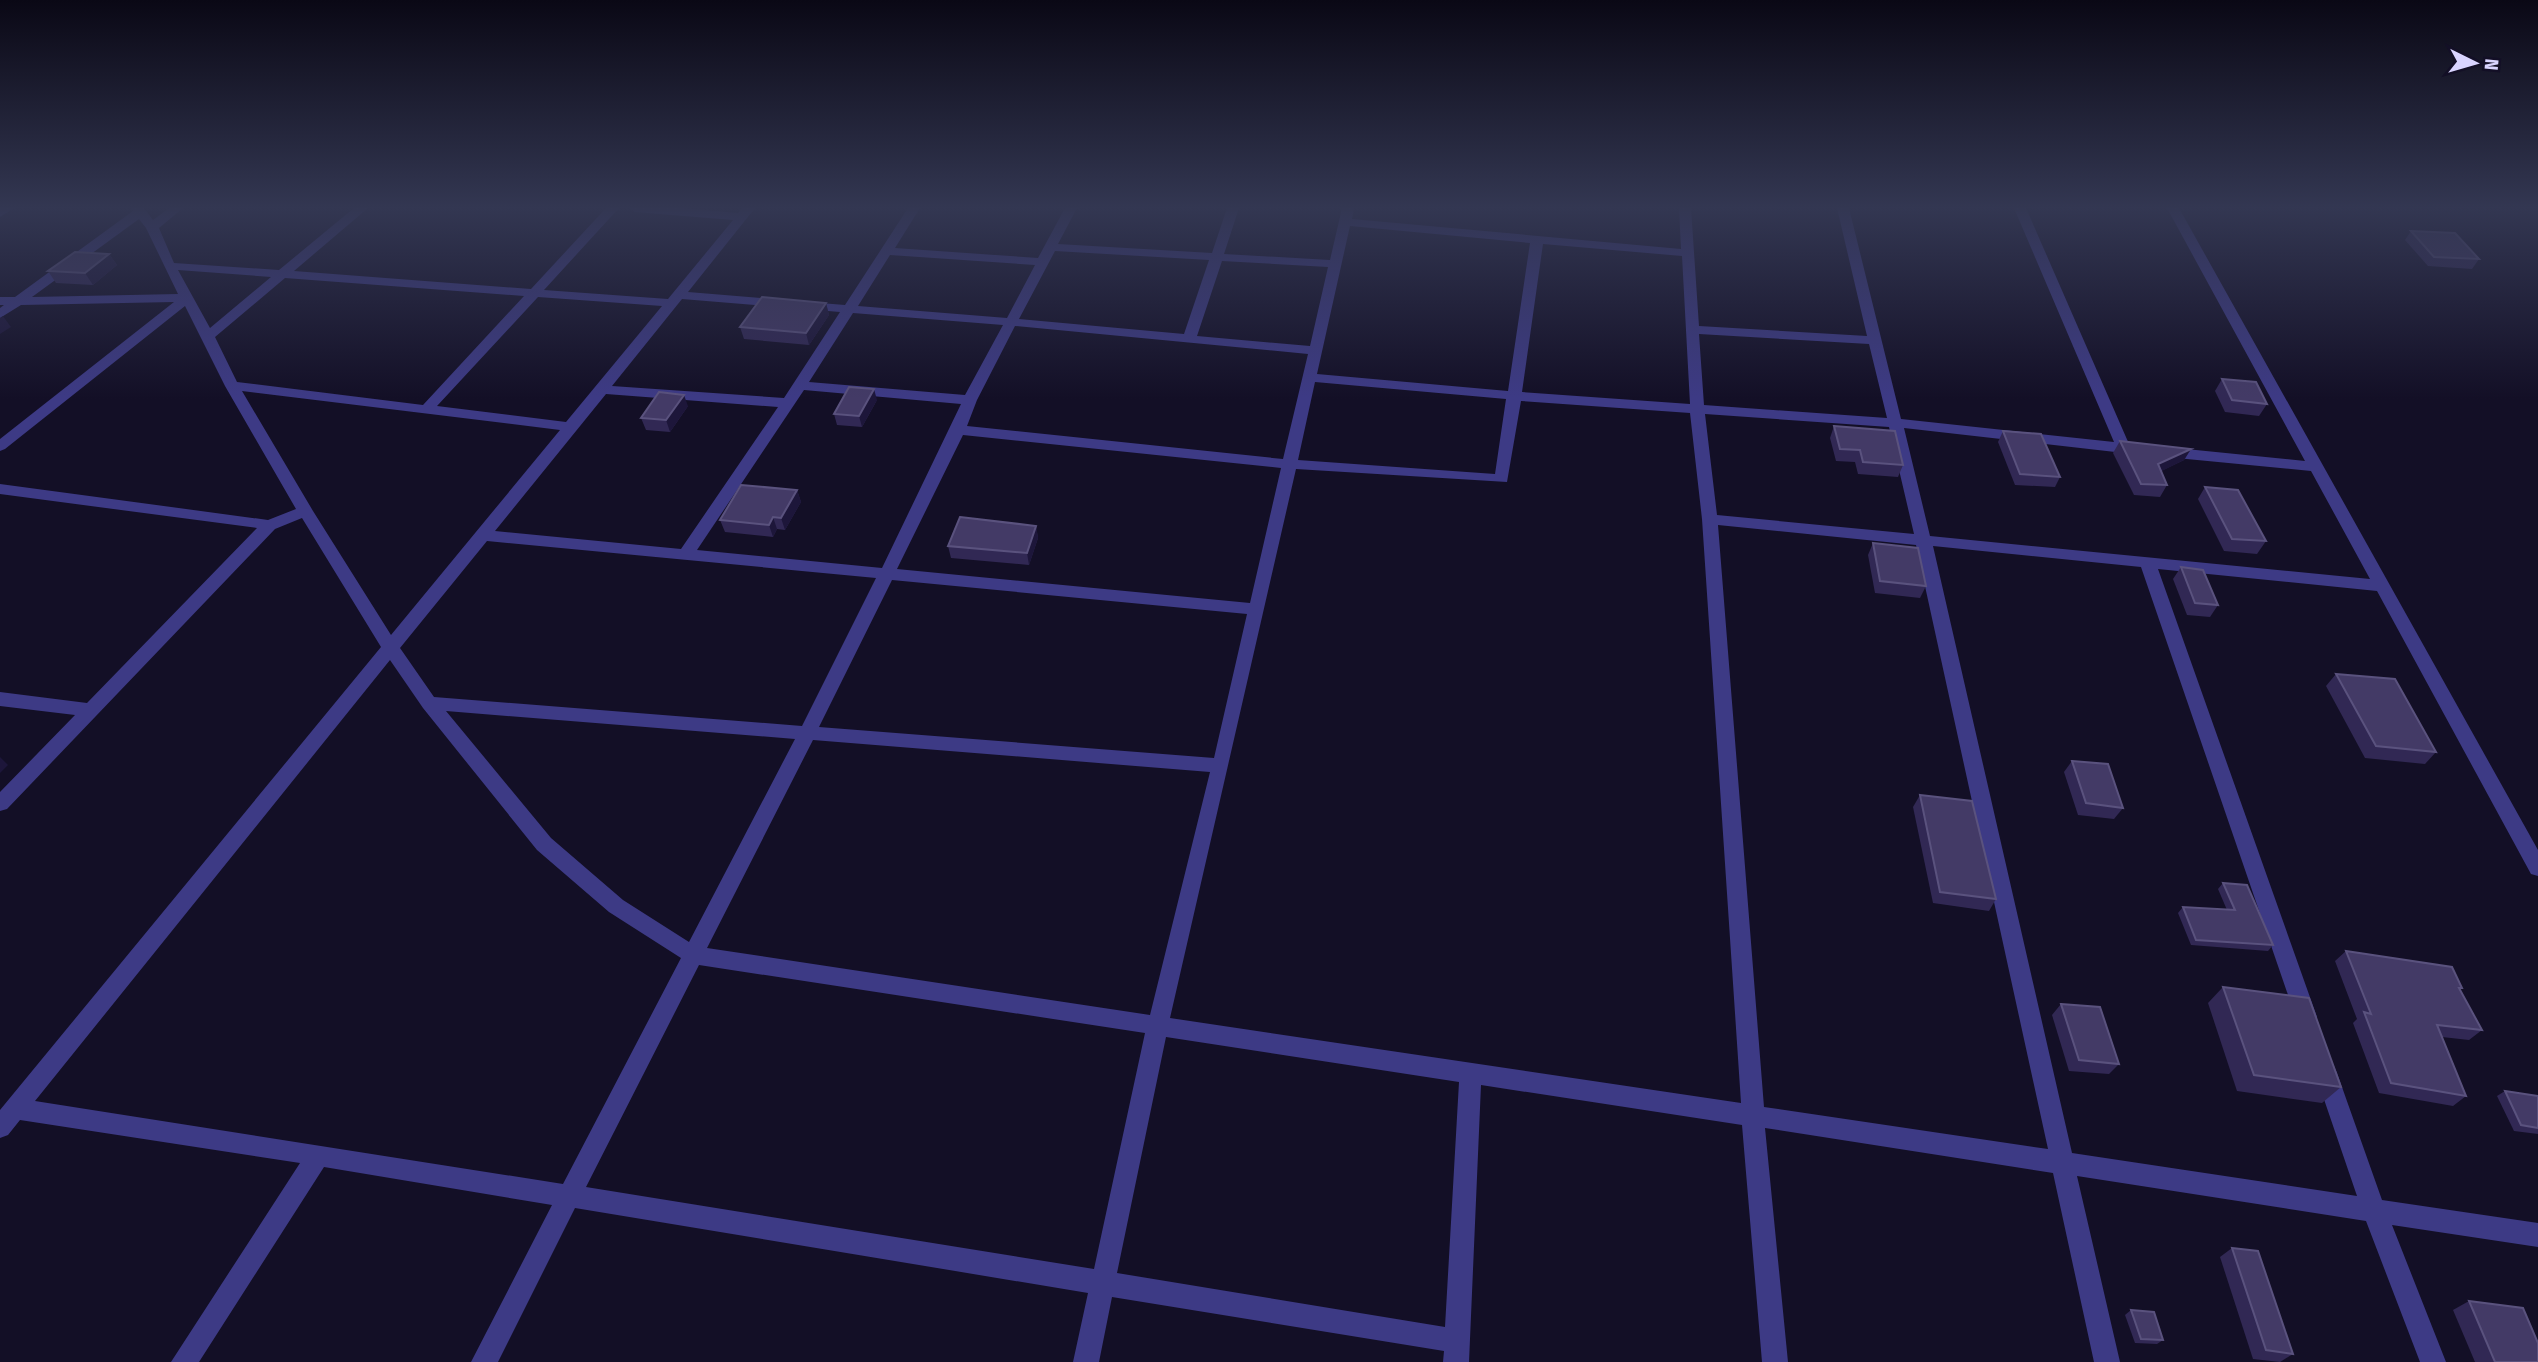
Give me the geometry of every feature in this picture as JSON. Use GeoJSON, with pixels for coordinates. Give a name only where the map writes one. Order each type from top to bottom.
{"type":"FeatureCollection","features":[{"type":"Feature","properties":{"kind":"street"},"geometry":{"type":"LineString","coordinates":[[0,314],[57,272]]}},
{"type":"Feature","properties":{"kind":"street"},"geometry":{"type":"LineString","coordinates":[[172,272],[232,386],[305,511],[429,703],[544,844],[616,906],[693,955],[2538,1236]]}},
{"type":"Feature","properties":{"kind":"street"},"geometry":{"type":"LineString","coordinates":[[233,272],[532,294],[676,299],[1012,322],[1315,351]]}},
{"type":"Feature","properties":{"kind":"street"},"geometry":{"type":"LineString","coordinates":[[208,336],[285,272]]}},
{"type":"Feature","properties":{"kind":"street"},"geometry":{"type":"LineString","coordinates":[[426,410],[553,272]]}},
{"type":"Feature","properties":{"kind":"street"},"geometry":{"type":"LineString","coordinates":[[7,1118],[698,272]]}},
{"type":"Feature","properties":{"kind":"street"},"geometry":{"type":"LineString","coordinates":[[686,554],[873,272]]}},
{"type":"Feature","properties":{"kind":"street"},"geometry":{"type":"LineString","coordinates":[[484,1362],[808,732],[958,430],[970,400],[1036,272]]}},
{"type":"Feature","properties":{"kind":"street"},"geometry":{"type":"LineString","coordinates":[[1188,340],[1212,272]]}},
{"type":"Feature","properties":{"kind":"street"},"geometry":{"type":"LineString","coordinates":[[1086,1362],[1158,1025],[1221,766],[1333,272]]}},
{"type":"Feature","properties":{"kind":"street"},"geometry":{"type":"LineString","coordinates":[[958,430],[1289,464],[1486,480],[1502,479],[1532,272]]}},
{"type":"Feature","properties":{"kind":"street"},"geometry":{"type":"LineString","coordinates":[[1688,272],[1697,408],[1710,519],[1753,1116],[1775,1362]]}},
{"type":"Feature","properties":{"kind":"street"},"geometry":{"type":"LineString","coordinates":[[1857,272],[1923,539],[2107,1362]]}},
{"type":"Feature","properties":{"kind":"street"},"geometry":{"type":"LineString","coordinates":[[2047,272],[2124,448]]}},
{"type":"Feature","properties":{"kind":"street"},"geometry":{"type":"LineString","coordinates":[[2208,272],[2538,868]]}},
{"type":"Feature","properties":{"kind":"street"},"geometry":{"type":"LineString","coordinates":[[0,301],[187,298]]}},
{"type":"Feature","properties":{"kind":"street"},"geometry":{"type":"LineString","coordinates":[[0,446],[187,298]]}},
{"type":"Feature","properties":{"kind":"street"},"geometry":{"type":"LineString","coordinates":[[1693,330],[1873,340]]}},
{"type":"Feature","properties":{"kind":"street"},"geometry":{"type":"LineString","coordinates":[[1309,377],[1515,396],[1895,423],[2316,467]]}},
{"type":"Feature","properties":{"kind":"street"},"geometry":{"type":"LineString","coordinates":[[799,385],[970,400]]}},
{"type":"Feature","properties":{"kind":"street"},"geometry":{"type":"LineString","coordinates":[[232,386],[570,427]]}},
{"type":"Feature","properties":{"kind":"street"},"geometry":{"type":"LineString","coordinates":[[602,389],[788,403]]}},
{"type":"Feature","properties":{"kind":"street"},"geometry":{"type":"LineString","coordinates":[[0,489],[269,525]]}},
{"type":"Feature","properties":{"kind":"street"},"geometry":{"type":"LineString","coordinates":[[0,804],[269,525],[305,511]]}},
{"type":"Feature","properties":{"kind":"street"},"geometry":{"type":"LineString","coordinates":[[1710,519],[2381,586]]}},
{"type":"Feature","properties":{"kind":"street"},"geometry":{"type":"LineString","coordinates":[[483,535],[1256,609]]}},
{"type":"Feature","properties":{"kind":"street"},"geometry":{"type":"LineString","coordinates":[[2147,562],[2374,1210],[2433,1362]]}},
{"type":"Feature","properties":{"kind":"street"},"geometry":{"type":"LineString","coordinates":[[0,699],[90,710]]}},
{"type":"Feature","properties":{"kind":"street"},"geometry":{"type":"LineString","coordinates":[[429,703],[1221,766]]}},
{"type":"Feature","properties":{"kind":"street"},"geometry":{"type":"LineString","coordinates":[[7,1118],[319,1155],[1104,1283],[1456,1352],[1471,1073]]}},
{"type":"Feature","properties":{"kind":"street"},"geometry":{"type":"LineString","coordinates":[[184,1362],[319,1155]]}},
{"type":"Feature","properties":{"kind":"building"},"geometry":{"type":"Polygon","coordinates":[[[762,297],[826,303],[806,333],[740,327],[762,297]]]}},
{"type":"Feature","properties":{"kind":"building"},"geometry":{"type":"Polygon","coordinates":[[[2222,379],[2256,382],[2267,404],[2232,400],[2222,379]]]}},
{"type":"Feature","properties":{"kind":"building"},"geometry":{"type":"Polygon","coordinates":[[[849,387],[874,389],[859,416],[834,414],[849,387]]]}},
{"type":"Feature","properties":{"kind":"building"},"geometry":{"type":"Polygon","coordinates":[[[659,392],[684,395],[666,420],[641,418],[659,392]]]}},
{"type":"Feature","properties":{"kind":"building"},"geometry":{"type":"Polygon","coordinates":[[[1834,426],[1895,431],[1903,465],[1863,462],[1860,450],[1840,449],[1834,426]]]}},
{"type":"Feature","properties":{"kind":"building"},"geometry":{"type":"Polygon","coordinates":[[[2003,431],[2041,434],[2060,477],[2020,474],[2003,431]]]}},
{"type":"Feature","properties":{"kind":"building"},"geometry":{"type":"Polygon","coordinates":[[[2120,441],[2191,449],[2158,464],[2167,485],[2141,484],[2120,441]]]}},
{"type":"Feature","properties":{"kind":"building"},"geometry":{"type":"Polygon","coordinates":[[[741,485],[797,490],[781,518],[773,517],[769,525],[720,520],[741,485]]]}},
{"type":"Feature","properties":{"kind":"building"},"geometry":{"type":"Polygon","coordinates":[[[2205,487],[2238,490],[2266,541],[2232,539],[2205,487]]]}},
{"type":"Feature","properties":{"kind":"building"},"geometry":{"type":"Polygon","coordinates":[[[960,517],[1036,526],[1027,553],[948,546],[960,517]]]}},
{"type":"Feature","properties":{"kind":"building"},"geometry":{"type":"Polygon","coordinates":[[[1873,543],[1918,548],[1926,586],[1880,581],[1873,543]]]}},
{"type":"Feature","properties":{"kind":"building"},"geometry":{"type":"Polygon","coordinates":[[[2181,567],[2203,570],[2218,605],[2195,603],[2181,567]]]}},
{"type":"Feature","properties":{"kind":"building"},"geometry":{"type":"Polygon","coordinates":[[[2336,674],[2395,679],[2436,752],[2376,746],[2336,674]]]}},
{"type":"Feature","properties":{"kind":"building"},"geometry":{"type":"Polygon","coordinates":[[[2072,761],[2108,764],[2123,808],[2086,803],[2072,761]]]}},
{"type":"Feature","properties":{"kind":"building"},"geometry":{"type":"Polygon","coordinates":[[[1920,795],[1972,801],[1996,899],[1940,892],[1920,795]]]}},
{"type":"Feature","properties":{"kind":"building"},"geometry":{"type":"Polygon","coordinates":[[[2223,883],[2247,885],[2273,945],[2196,940],[2183,907],[2235,910],[2223,883]]]}},
{"type":"Feature","properties":{"kind":"building"},"geometry":{"type":"Polygon","coordinates":[[[2346,951],[2452,967],[2462,988],[2459,988],[2482,1030],[2437,1025],[2466,1096],[2391,1083],[2364,1012],[2371,1014],[2346,951]]]}},
{"type":"Feature","properties":{"kind":"building"},"geometry":{"type":"Polygon","coordinates":[[[2223,987],[2309,998],[2341,1087],[2254,1075],[2223,987]]]}},
{"type":"Feature","properties":{"kind":"building"},"geometry":{"type":"Polygon","coordinates":[[[2061,1004],[2100,1007],[2119,1064],[2079,1060],[2061,1004]]]}},
{"type":"Feature","properties":{"kind":"building"},"geometry":{"type":"Polygon","coordinates":[[[2505,1091],[2538,1096],[2538,1128],[2521,1125],[2505,1091]]]}},
{"type":"Feature","properties":{"kind":"building"},"geometry":{"type":"Polygon","coordinates":[[[2232,1248],[2258,1251],[2293,1354],[2266,1350],[2232,1248]]]}},
{"type":"Feature","properties":{"kind":"building"},"geometry":{"type":"Polygon","coordinates":[[[2469,1301],[2523,1308],[2538,1343],[2538,1362],[2495,1362],[2469,1301]]]}},
{"type":"Feature","properties":{"kind":"building"},"geometry":{"type":"Polygon","coordinates":[[[2131,1310],[2154,1312],[2163,1340],[2141,1339],[2131,1310]]]}}]}
